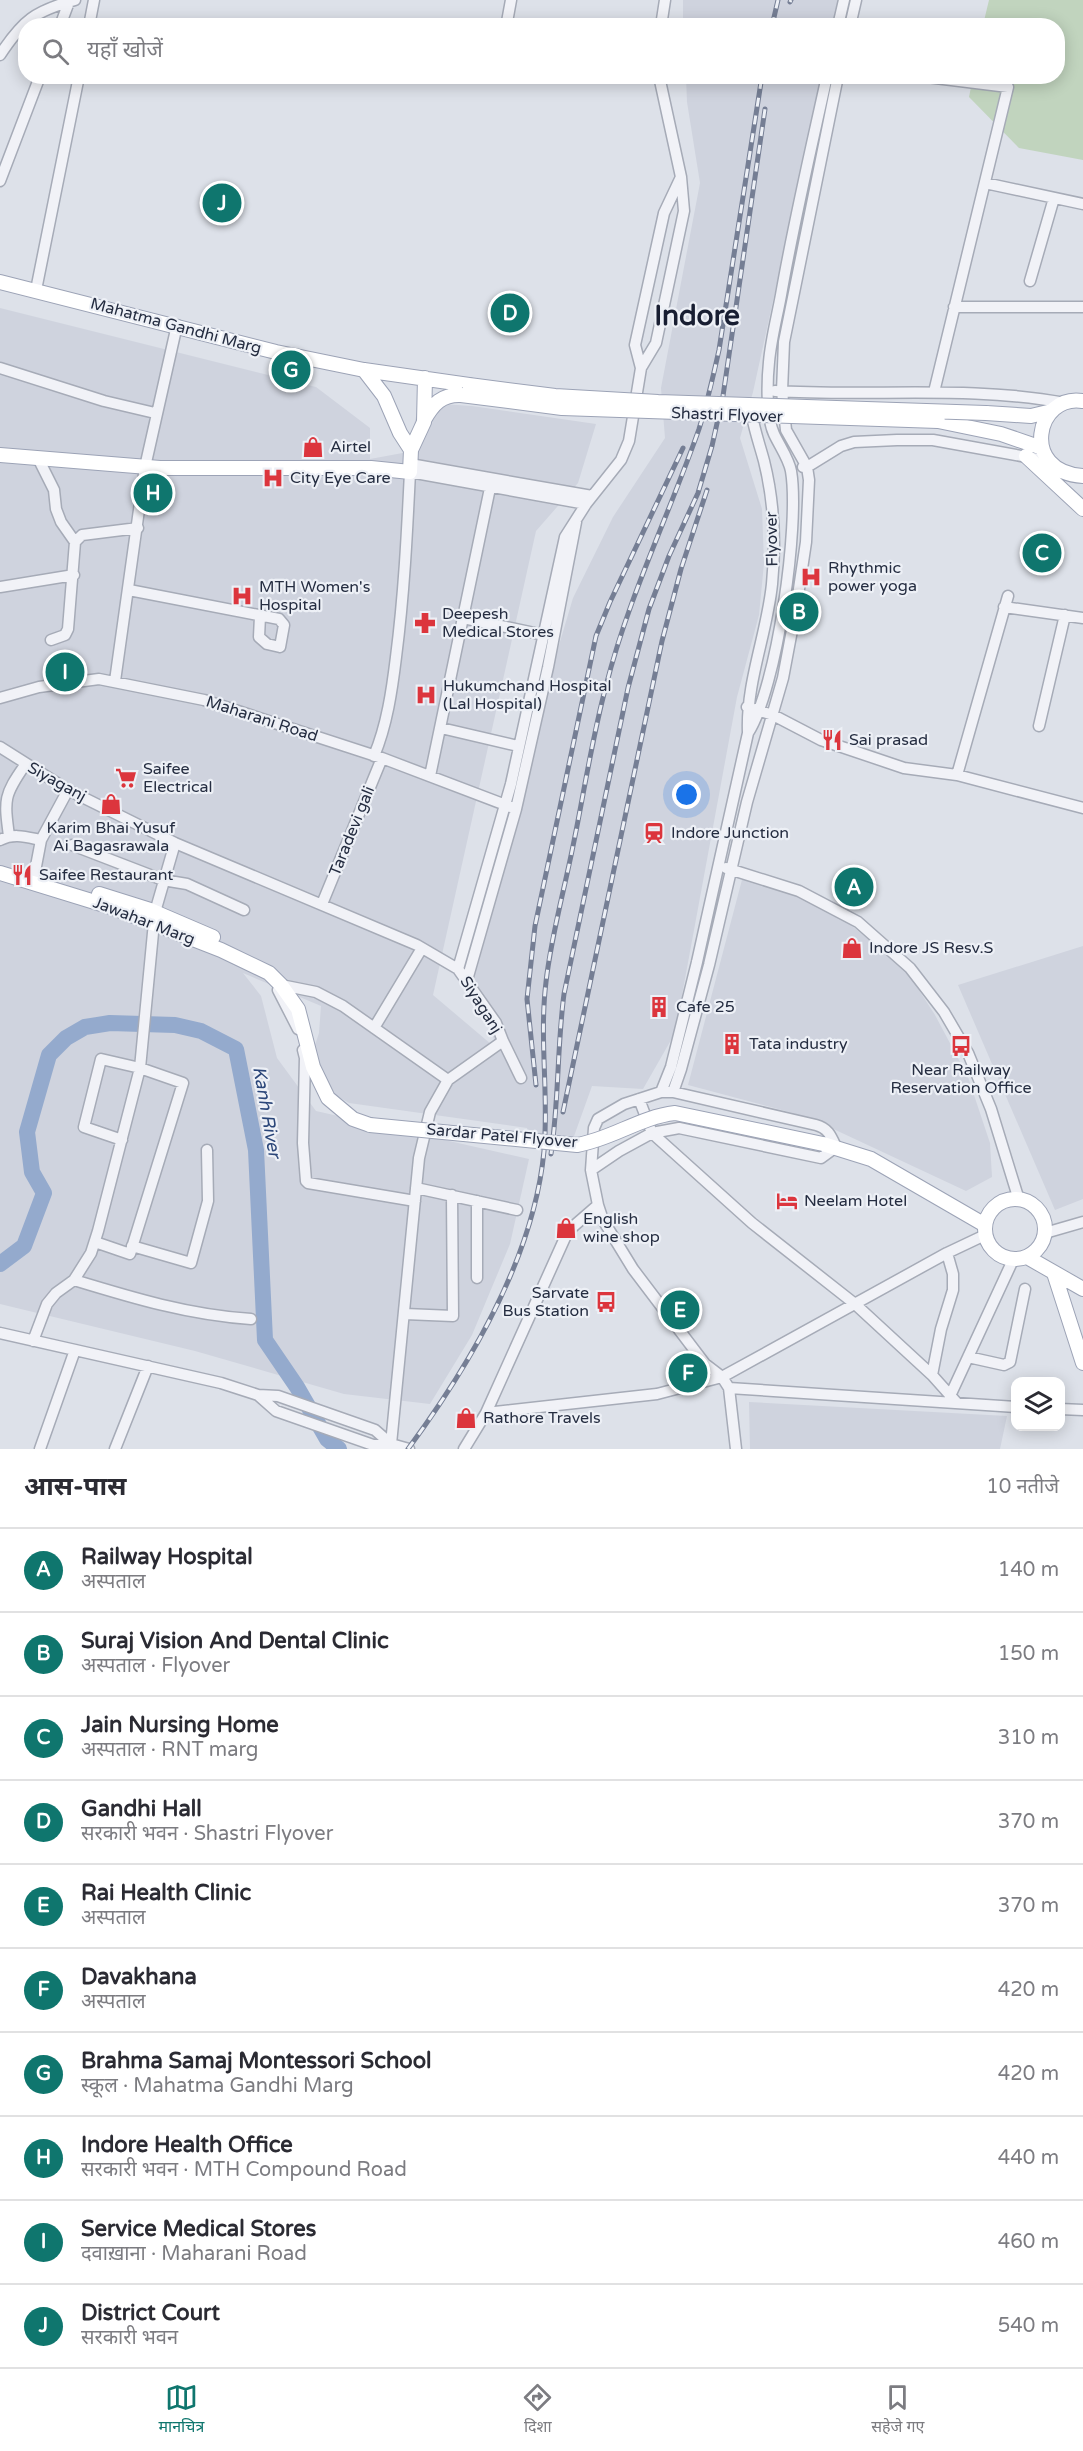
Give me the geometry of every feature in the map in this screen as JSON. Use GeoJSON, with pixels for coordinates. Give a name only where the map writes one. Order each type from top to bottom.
{"type":"FeatureCollection","features":[{"type":"Feature","properties":{"kind":"main road","name":"Mahatma Gandhi Marg"},"geometry":{"type":"LineString","coordinates":[[0,282],[177,325],[276,352],[364,370],[425,378]]}},
{"type":"Feature","properties":{"kind":"main road"},"geometry":{"type":"LineString","coordinates":[[364,370],[384,396],[411,462]]}},
{"type":"Feature","properties":{"kind":"main road"},"geometry":{"type":"LineString","coordinates":[[411,462],[424,422],[425,378]]}},
{"type":"Feature","properties":{"kind":"main road","name":"Shastri Flyover"},"geometry":{"type":"LineString","coordinates":[[425,378],[465,390],[562,408],[938,421],[983,430],[1042,448]]}},
{"type":"Feature","properties":{"kind":"main road","name":"Shastri Flyover"},"geometry":{"type":"LineString","coordinates":[[424,422],[433,406],[443,397],[465,390],[658,402],[1031,416],[1052,411]]}},
{"type":"Feature","properties":{"kind":"main road"},"geometry":{"type":"LineString","coordinates":[[1082,479],[1059,470],[1048,461],[1042,448],[1041,435],[1044,422],[1052,411],[1065,403],[1083,401]]}},
{"type":"Feature","properties":{"kind":"main road"},"geometry":{"type":"LineString","coordinates":[[0,455],[145,467],[371,468],[411,462]]}},
{"type":"Feature","properties":{"kind":"main road"},"geometry":{"type":"LineString","coordinates":[[1026,456],[1083,509]]}},
{"type":"Feature","properties":{"kind":"main road"},"geometry":{"type":"LineString","coordinates":[[0,864],[34,878]]}},
{"type":"Feature","properties":{"kind":"main road","name":"Jawahar Marg"},"geometry":{"type":"LineString","coordinates":[[0,873],[34,878],[155,918],[246,954],[267,966],[266,972]]}},
{"type":"Feature","properties":{"kind":"main road"},"geometry":{"type":"LineString","coordinates":[[266,972],[281,985]]}},
{"type":"Feature","properties":{"kind":"main road","name":"Sardar Patel Flyover"},"geometry":{"type":"LineString","coordinates":[[281,985],[298,1009],[313,1066],[328,1098],[353,1119],[370,1125],[577,1145],[597,1142],[641,1120],[661,1114],[675,1113],[829,1146],[871,1159],[985,1230]]}},
{"type":"Feature","properties":{"kind":"main road"},"geometry":{"type":"LineString","coordinates":[[1020,1258],[1039,1248],[1045,1233],[1045,1224],[1036,1208],[1019,1200],[1011,1200],[997,1205],[991,1211],[985,1230],[995,1252],[1020,1258],[1054,1273],[1083,1290]]}},
{"type":"Feature","properties":{"kind":"main road"},"geometry":{"type":"LineString","coordinates":[[1054,1273],[1083,1363]]}},
{"type":"Feature","properties":{"kind":"street"},"geometry":{"type":"LineString","coordinates":[[91,18],[94,0]]}},
{"type":"Feature","properties":{"kind":"street"},"geometry":{"type":"LineString","coordinates":[[508,18],[511,0]]}},
{"type":"Feature","properties":{"kind":"street"},"geometry":{"type":"LineString","coordinates":[[662,18],[665,0]]}},
{"type":"Feature","properties":{"kind":"street"},"geometry":{"type":"LineString","coordinates":[[840,18],[844,0]]}},
{"type":"Feature","properties":{"kind":"street"},"geometry":{"type":"LineString","coordinates":[[852,18],[856,0]]}},
{"type":"Feature","properties":{"kind":"street"},"geometry":{"type":"LineString","coordinates":[[29,18],[45,4],[72,1]]}},
{"type":"Feature","properties":{"kind":"street"},"geometry":{"type":"LineString","coordinates":[[64,18],[72,1]]}},
{"type":"Feature","properties":{"kind":"street"},"geometry":{"type":"LineString","coordinates":[[0,55],[18,28]]}},
{"type":"Feature","properties":{"kind":"street"},"geometry":{"type":"LineString","coordinates":[[0,181],[37,84]]}},
{"type":"Feature","properties":{"kind":"street"},"geometry":{"type":"LineString","coordinates":[[36,290],[77,84]]}},
{"type":"Feature","properties":{"kind":"street"},"geometry":{"type":"LineString","coordinates":[[641,368],[656,343],[684,211],[681,177],[661,84]]}},
{"type":"Feature","properties":{"kind":"street"},"geometry":{"type":"LineString","coordinates":[[661,1092],[671,1067],[720,866],[748,733],[760,710],[769,677],[784,595],[791,538],[791,469],[772,430],[768,390],[769,362],[787,260],[825,84]]}},
{"type":"Feature","properties":{"kind":"street"},"geometry":{"type":"LineString","coordinates":[[673,1092],[684,1059],[733,870],[747,802],[773,715],[796,609],[804,553],[808,499],[807,467],[786,430],[782,392],[784,342],[836,84]]}},
{"type":"Feature","properties":{"kind":"street"},"geometry":{"type":"LineString","coordinates":[[934,392],[1008,87],[984,84]]}},
{"type":"Feature","properties":{"kind":"street"},"geometry":{"type":"LineString","coordinates":[[458,969],[504,805],[565,537],[627,449],[632,431],[641,368],[635,345],[664,213],[681,177]]}},
{"type":"Feature","properties":{"kind":"street"},"geometry":{"type":"LineString","coordinates":[[985,183],[1083,204]]}},
{"type":"Feature","properties":{"kind":"street"},"geometry":{"type":"LineString","coordinates":[[1030,281],[1054,198]]}},
{"type":"Feature","properties":{"kind":"street"},"geometry":{"type":"LineString","coordinates":[[954,307],[1083,307]]}},
{"type":"Feature","properties":{"kind":"street"},"geometry":{"type":"LineString","coordinates":[[776,323],[788,320]]}},
{"type":"Feature","properties":{"kind":"street"},"geometry":{"type":"LineString","coordinates":[[115,681],[145,467],[155,413],[177,325]]}},
{"type":"Feature","properties":{"kind":"street"},"geometry":{"type":"LineString","coordinates":[[0,368],[104,401],[155,413]]}},
{"type":"Feature","properties":{"kind":"street"},"geometry":{"type":"LineString","coordinates":[[768,390],[782,392],[934,392],[1046,399],[1065,403]]}},
{"type":"Feature","properties":{"kind":"street","name":"Flyover"},"geometry":{"type":"LineString","coordinates":[[748,733],[748,703],[772,585],[775,541],[771,500],[752,416]]}},
{"type":"Feature","properties":{"kind":"street"},"geometry":{"type":"LineString","coordinates":[[791,469],[807,467],[841,446],[854,442],[897,440],[933,440],[1048,461]]}},
{"type":"Feature","properties":{"kind":"street"},"geometry":{"type":"LineString","coordinates":[[38,458],[54,490],[60,522],[75,542],[68,629],[65,635],[51,640]]}},
{"type":"Feature","properties":{"kind":"street"},"geometry":{"type":"LineString","coordinates":[[411,462],[589,500]]}},
{"type":"Feature","properties":{"kind":"street"},"geometry":{"type":"LineString","coordinates":[[411,462],[490,488],[589,500]]}},
{"type":"Feature","properties":{"kind":"street","name":"Taradevi gali"},"geometry":{"type":"LineString","coordinates":[[322,904],[378,757],[392,687],[403,604],[411,462]]}},
{"type":"Feature","properties":{"kind":"street"},"geometry":{"type":"LineString","coordinates":[[430,776],[490,488]]}},
{"type":"Feature","properties":{"kind":"street"},"geometry":{"type":"LineString","coordinates":[[467,980],[516,809],[548,667],[577,519]]}},
{"type":"Feature","properties":{"kind":"street"},"geometry":{"type":"LineString","coordinates":[[75,542],[82,535],[138,528]]}},
{"type":"Feature","properties":{"kind":"street"},"geometry":{"type":"LineString","coordinates":[[0,587],[74,574]]}},
{"type":"Feature","properties":{"kind":"street"},"geometry":{"type":"LineString","coordinates":[[129,590],[260,616]]}},
{"type":"Feature","properties":{"kind":"street"},"geometry":{"type":"LineString","coordinates":[[957,775],[1006,601],[1083,618]]}},
{"type":"Feature","properties":{"kind":"street"},"geometry":{"type":"LineString","coordinates":[[1039,726],[1065,615]]}},
{"type":"Feature","properties":{"kind":"street"},"geometry":{"type":"LineString","coordinates":[[463,618],[544,635]]}},
{"type":"Feature","properties":{"kind":"street","name":"Maharani Road"},"geometry":{"type":"LineString","coordinates":[[0,698],[39,687],[99,679],[204,700],[378,757],[516,809]]}},
{"type":"Feature","properties":{"kind":"street"},"geometry":{"type":"LineString","coordinates":[[748,703],[821,740],[904,768],[957,775],[1083,808]]}},
{"type":"Feature","properties":{"kind":"street"},"geometry":{"type":"LineString","coordinates":[[441,728],[518,746]]}},
{"type":"Feature","properties":{"kind":"street","name":"Siyaganj"},"geometry":{"type":"LineString","coordinates":[[0,747],[25,765],[68,790],[175,843],[422,948],[458,969],[496,1023],[503,1041],[448,1080],[430,1112],[419,1158],[391,1444]]}},
{"type":"Feature","properties":{"kind":"street"},"geometry":{"type":"LineString","coordinates":[[25,765],[6,795],[4,838],[41,840]]}},
{"type":"Feature","properties":{"kind":"street"},"geometry":{"type":"LineString","coordinates":[[34,878],[41,840],[68,790]]}},
{"type":"Feature","properties":{"kind":"street"},"geometry":{"type":"LineString","coordinates":[[33,1341],[47,1304],[56,1293],[74,1280],[91,1253],[95,1242],[140,1068],[155,918],[163,880],[175,843]]}},
{"type":"Feature","properties":{"kind":"street"},"geometry":{"type":"LineString","coordinates":[[72,845],[163,880],[187,884],[244,910]]}},
{"type":"Feature","properties":{"kind":"street"},"geometry":{"type":"LineString","coordinates":[[720,866],[799,891],[858,922],[910,968],[944,1012],[968,1053],[991,1109],[1019,1200]]}},
{"type":"Feature","properties":{"kind":"street"},"geometry":{"type":"LineString","coordinates":[[374,1028],[422,948]]}},
{"type":"Feature","properties":{"kind":"street"},"geometry":{"type":"LineString","coordinates":[[266,972],[297,1026],[305,1058],[303,1143],[306,1181],[415,1201]]}},
{"type":"Feature","properties":{"kind":"street"},"geometry":{"type":"LineString","coordinates":[[281,985],[316,992],[374,1028],[448,1080]]}},
{"type":"Feature","properties":{"kind":"street"},"geometry":{"type":"LineString","coordinates":[[503,1041],[521,1078]]}},
{"type":"Feature","properties":{"kind":"street"},"geometry":{"type":"LineString","coordinates":[[95,1242],[130,1254],[183,1083],[140,1068],[101,1059],[84,1125],[86,1129],[122,1140]]}},
{"type":"Feature","properties":{"kind":"street"},"geometry":{"type":"LineString","coordinates":[[591,1170],[652,1133],[679,1128],[821,1158],[829,1146],[826,1128],[673,1092],[661,1092],[624,1104],[598,1119],[594,1128],[591,1170],[603,1220],[633,1269],[705,1364],[722,1377],[729,1388],[736,1449]]}},
{"type":"Feature","properties":{"kind":"street"},"geometry":{"type":"LineString","coordinates":[[639,1099],[652,1133],[752,1224],[855,1304],[932,1375],[953,1399]]}},
{"type":"Feature","properties":{"kind":"street"},"geometry":{"type":"LineString","coordinates":[[132,1246],[191,1263],[207,1201],[207,1150]]}},
{"type":"Feature","properties":{"kind":"street"},"geometry":{"type":"LineString","coordinates":[[416,1188],[517,1210]]}},
{"type":"Feature","properties":{"kind":"street"},"geometry":{"type":"LineString","coordinates":[[405,1314],[453,1316],[452,1195]]}},
{"type":"Feature","properties":{"kind":"street"},"geometry":{"type":"LineString","coordinates":[[477,1201],[477,1278]]}},
{"type":"Feature","properties":{"kind":"street"},"geometry":{"type":"LineString","coordinates":[[464,1449],[486,1413],[568,1231],[598,1205]]}},
{"type":"Feature","properties":{"kind":"street"},"geometry":{"type":"LineString","coordinates":[[1045,1233],[1083,1222]]}},
{"type":"Feature","properties":{"kind":"street"},"geometry":{"type":"LineString","coordinates":[[486,1413],[657,1394],[722,1377],[985,1230]]}},
{"type":"Feature","properties":{"kind":"street"},"geometry":{"type":"LineString","coordinates":[[932,1375],[941,1329],[953,1290],[953,1274],[947,1253]]}},
{"type":"Feature","properties":{"kind":"street"},"geometry":{"type":"LineString","coordinates":[[953,1399],[968,1357],[1020,1258]]}},
{"type":"Feature","properties":{"kind":"street"},"geometry":{"type":"LineString","coordinates":[[74,1280],[157,1305],[216,1317],[251,1319]]}},
{"type":"Feature","properties":{"kind":"street"},"geometry":{"type":"LineString","coordinates":[[968,1357],[1004,1365],[1010,1362],[1025,1288]]}},
{"type":"Feature","properties":{"kind":"street"},"geometry":{"type":"LineString","coordinates":[[0,1333],[221,1383],[258,1395],[278,1396],[375,1430],[391,1444]]}},
{"type":"Feature","properties":{"kind":"street"},"geometry":{"type":"LineString","coordinates":[[40,1449],[75,1350]]}},
{"type":"Feature","properties":{"kind":"street"},"geometry":{"type":"LineString","coordinates":[[115,1449],[148,1366]]}},
{"type":"Feature","properties":{"kind":"street"},"geometry":{"type":"LineString","coordinates":[[729,1388],[953,1399],[1011,1406]]}},
{"type":"Feature","properties":{"kind":"street"},"geometry":{"type":"LineString","coordinates":[[258,1395],[276,1411],[373,1445],[391,1444],[408,1449]]}},
{"type":"Feature","properties":{"kind":"street"},"geometry":{"type":"LineString","coordinates":[[1065,1409],[1083,1410]]}},
{"type":"Feature","properties":{"kind":"shaded area"},"geometry":{"type":"Polygon","coordinates":[[[683,0],[838,0],[834,18],[683,18],[683,0]]]}},
{"type":"Feature","properties":{"kind":"shaded area"},"geometry":{"type":"Polygon","coordinates":[[[686,84],[820,84],[753,392],[740,438],[762,509],[764,563],[759,615],[737,697],[675,1033],[643,1089],[592,1086],[573,1139],[528,1132],[527,1128],[349,1103],[314,1083],[314,1048],[319,1033],[321,1006],[243,973],[261,996],[277,1058],[316,1111],[529,1159],[510,1244],[472,1335],[430,1404],[344,1394],[195,1351],[0,1304],[0,308],[316,387],[370,428],[370,459],[408,452],[417,412],[427,403],[472,406],[596,424],[578,483],[536,531],[433,995],[498,1050],[486,1018],[464,990],[472,938],[573,598],[613,517],[665,438],[661,388],[700,183],[686,84]]]}},
{"type":"Feature","properties":{"kind":"shaded area"},"geometry":{"type":"Polygon","coordinates":[[[743,876],[796,895],[847,922],[906,970],[935,1015],[968,1077],[990,1143],[992,1177],[966,1191],[827,1126],[793,1113],[688,1085],[743,876]]]}},
{"type":"Feature","properties":{"kind":"shaded area"},"geometry":{"type":"Polygon","coordinates":[[[1083,946],[1083,1199],[1055,1210],[958,985],[1083,946]]]}},
{"type":"Feature","properties":{"kind":"shaded area"},"geometry":{"type":"Polygon","coordinates":[[[749,1402],[1007,1416],[1000,1449],[750,1449],[749,1402]]]}},
{"type":"Feature","properties":{"kind":"green space"},"geometry":{"type":"Polygon","coordinates":[[[989,0],[1083,0],[1083,160],[1019,148],[969,97],[972,84],[1065,84],[1065,18],[985,18],[989,0]]]}},
{"type":"Feature","properties":{"kind":"waterway","name":"Kanh River"},"geometry":{"type":"LineString","coordinates":[[0,1264],[24,1246],[44,1193],[32,1172],[27,1132],[49,1055],[66,1038],[85,1027],[110,1023],[175,1025],[201,1031],[236,1049],[256,1150],[265,1340],[297,1387],[327,1439],[339,1449]]}},
{"type":"Feature","properties":{"kind":"railway"},"geometry":{"type":"LineString","coordinates":[[774,18],[778,0]]}},
{"type":"Feature","properties":{"kind":"railway"},"geometry":{"type":"LineString","coordinates":[[408,1449],[454,1382],[496,1308],[513,1270],[538,1191],[545,1130],[544,1003],[554,931],[596,725],[615,653],[637,589],[699,429],[710,390],[719,350],[761,84]]}},
{"type":"Feature","properties":{"kind":"railway"},"geometry":{"type":"LineString","coordinates":[[551,1154],[564,994],[628,688],[649,609],[669,556],[698,493],[712,446],[723,396],[765,109]]}},
{"type":"Feature","properties":{"kind":"railway"},"geometry":{"type":"LineString","coordinates":[[536,1085],[527,999],[535,926],[596,636],[683,448]]}},
{"type":"Feature","properties":{"kind":"railway"},"geometry":{"type":"LineString","coordinates":[[563,1112],[662,641],[681,569],[707,490]]}},
{"type":"Feature","properties":{"kind":"place","name":"District Court"},"geometry":{"type":"Point","coordinates":[222,203]}},
{"type":"Feature","properties":{"kind":"place","name":"Gandhi Hall"},"geometry":{"type":"Point","coordinates":[510,313]}},
{"type":"Feature","properties":{"kind":"place","name":"Brahma Samaj Montessori School"},"geometry":{"type":"Point","coordinates":[291,370]}},
{"type":"Feature","properties":{"kind":"place","name":"Airtel"},"geometry":{"type":"Point","coordinates":[313,447]}},
{"type":"Feature","properties":{"kind":"place","name":"City Eye Care"},"geometry":{"type":"Point","coordinates":[273,478]}},
{"type":"Feature","properties":{"kind":"place","name":"Indore Health Office"},"geometry":{"type":"Point","coordinates":[153,493]}},
{"type":"Feature","properties":{"kind":"place","name":"Jain Nursing Home"},"geometry":{"type":"Point","coordinates":[1042,553]}},
{"type":"Feature","properties":{"kind":"place","name":"Rhythmic power yoga"},"geometry":{"type":"Point","coordinates":[811,577]}},
{"type":"Feature","properties":{"kind":"place","name":"MTH Women's Hospital"},"geometry":{"type":"Point","coordinates":[242,596]}},
{"type":"Feature","properties":{"kind":"place","name":"Suraj Vision And Dental Clinic"},"geometry":{"type":"Point","coordinates":[799,612]}},
{"type":"Feature","properties":{"kind":"place","name":"Deepesh Medical Stores"},"geometry":{"type":"Point","coordinates":[425,623]}},
{"type":"Feature","properties":{"kind":"place","name":"Service Medical Stores"},"geometry":{"type":"Point","coordinates":[65,672]}},
{"type":"Feature","properties":{"kind":"place","name":"Hukumchand Hospital (Lal Hospital)"},"geometry":{"type":"Point","coordinates":[426,695]}},
{"type":"Feature","properties":{"kind":"place","name":"Sai prasad"},"geometry":{"type":"Point","coordinates":[832,740]}},
{"type":"Feature","properties":{"kind":"place","name":"Saifee Electrical"},"geometry":{"type":"Point","coordinates":[126,778]}},
{"type":"Feature","properties":{"kind":"place","name":"Karim Bhai Yusuf Ai Bagasrawala"},"geometry":{"type":"Point","coordinates":[111,804]}},
{"type":"Feature","properties":{"kind":"place","name":"Indore Junction"},"geometry":{"type":"Point","coordinates":[654,833]}},
{"type":"Feature","properties":{"kind":"place","name":"Saifee Restaurant"},"geometry":{"type":"Point","coordinates":[22,875]}},
{"type":"Feature","properties":{"kind":"place","name":"Railway Hospital"},"geometry":{"type":"Point","coordinates":[854,887]}},
{"type":"Feature","properties":{"kind":"place","name":"Indore JS Resv.S"},"geometry":{"type":"Point","coordinates":[852,948]}},
{"type":"Feature","properties":{"kind":"place","name":"Cafe 25"},"geometry":{"type":"Point","coordinates":[659,1007]}},
{"type":"Feature","properties":{"kind":"place","name":"Tata industry"},"geometry":{"type":"Point","coordinates":[732,1044]}},
{"type":"Feature","properties":{"kind":"place","name":"Near Railway Reservation Office"},"geometry":{"type":"Point","coordinates":[961,1046]}},
{"type":"Feature","properties":{"kind":"place","name":"Neelam Hotel"},"geometry":{"type":"Point","coordinates":[787,1201]}},
{"type":"Feature","properties":{"kind":"place","name":"English wine shop"},"geometry":{"type":"Point","coordinates":[566,1228]}},
{"type":"Feature","properties":{"kind":"place","name":"Sarvate Bus Station"},"geometry":{"type":"Point","coordinates":[606,1302]}},
{"type":"Feature","properties":{"kind":"place","name":"Rai Health Clinic"},"geometry":{"type":"Point","coordinates":[680,1310]}},
{"type":"Feature","properties":{"kind":"place","name":"Davakhana"},"geometry":{"type":"Point","coordinates":[688,1373]}},
{"type":"Feature","properties":{"kind":"place","name":"Rathore Travels"},"geometry":{"type":"Point","coordinates":[466,1418]}},
{"type":"Feature","properties":{"kind":"district","name":"Indore"},"geometry":{"type":"Point","coordinates":[697,316]}}]}
